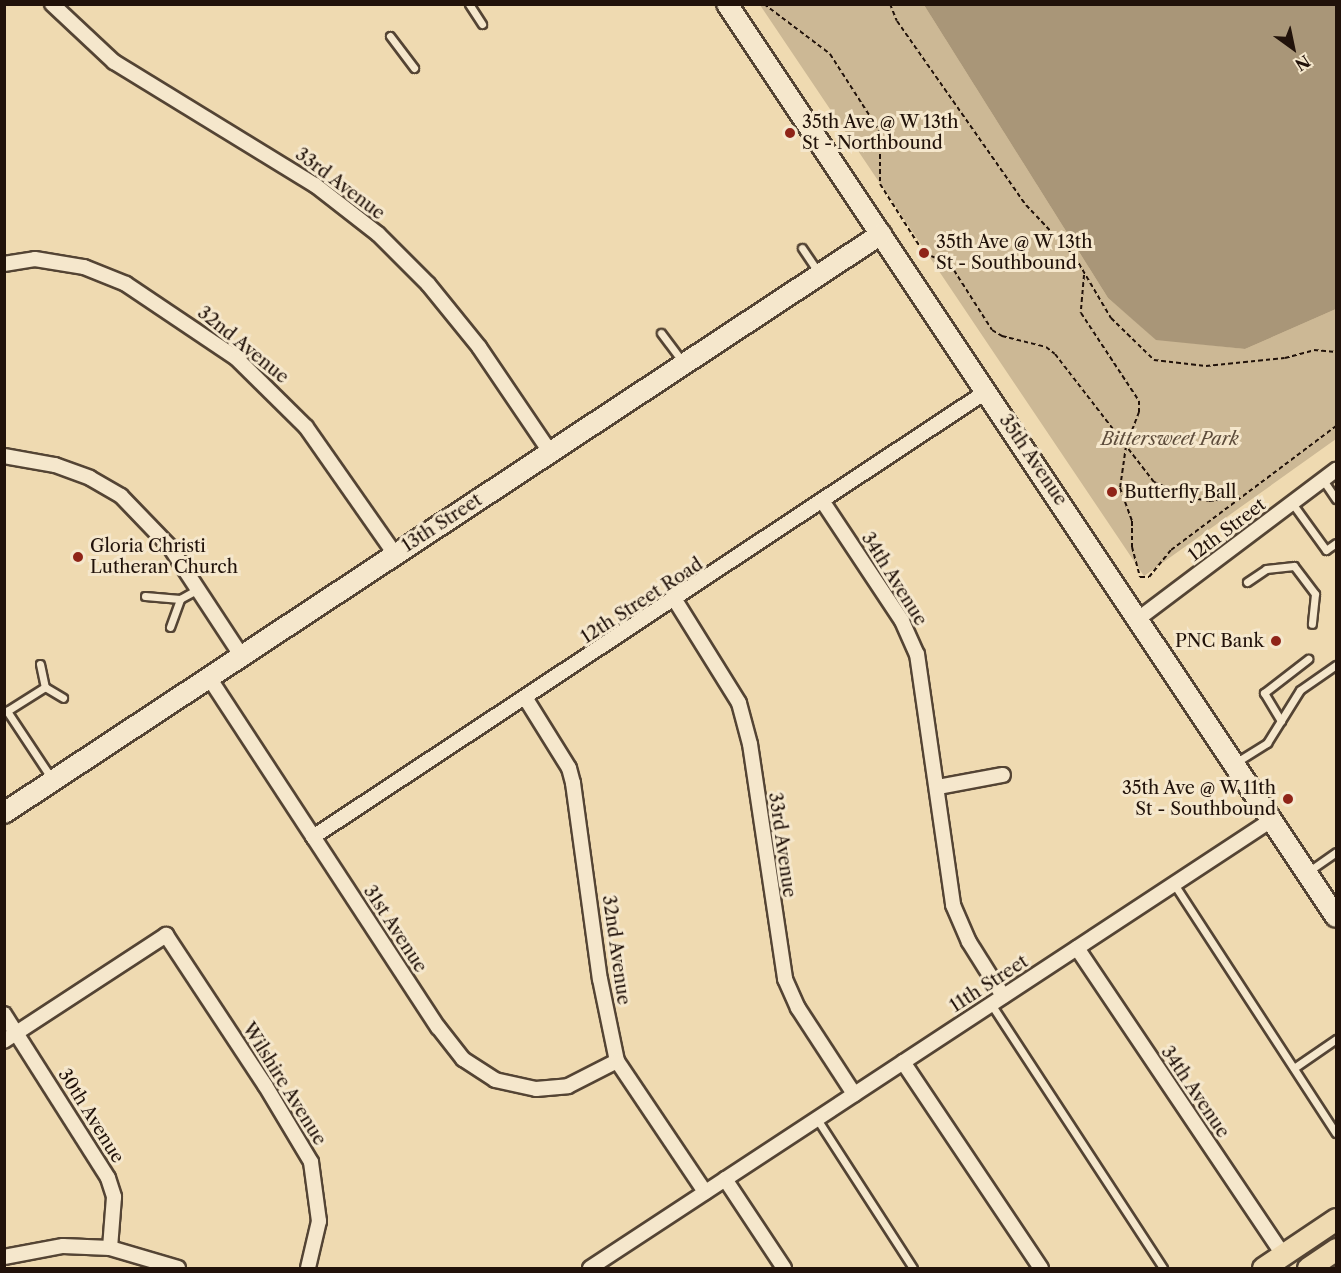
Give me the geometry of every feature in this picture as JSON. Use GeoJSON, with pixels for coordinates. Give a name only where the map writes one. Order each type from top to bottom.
{"type":"FeatureCollection","features":[{"type":"Feature","properties":{"kind":"main road","name":"35th Avenue"},"geometry":{"type":"LineString","coordinates":[[727,4],[1273,819],[1336,917]]}},
{"type":"Feature","properties":{"kind":"main road","name":"13th Street"},"geometry":{"type":"LineString","coordinates":[[4,813],[208,676],[880,234]]}},
{"type":"Feature","properties":{"kind":"main road"},"geometry":{"type":"LineString","coordinates":[[1263,1269],[1336,1219]]}},
{"type":"Feature","properties":{"kind":"main road"},"geometry":{"type":"LineString","coordinates":[[1308,1269],[1336,1249]]}},
{"type":"Feature","properties":{"kind":"street","name":"33rd Avenue"},"geometry":{"type":"LineString","coordinates":[[52,4],[114,62],[307,179],[378,234],[428,284],[479,347],[550,452]]}},
{"type":"Feature","properties":{"kind":"street","name":"32nd Avenue"},"geometry":{"type":"LineString","coordinates":[[4,264],[35,259],[84,267],[136,290],[236,358],[306,427],[395,554]]}},
{"type":"Feature","properties":{"kind":"street","name":"12th Street Road"},"geometry":{"type":"LineString","coordinates":[[314,837],[526,699],[987,391]]}},
{"type":"Feature","properties":{"kind":"street"},"geometry":{"type":"LineString","coordinates":[[5,451],[90,478],[121,496],[170,547],[241,655]]}},
{"type":"Feature","properties":{"kind":"street","name":"12th Street"},"geometry":{"type":"LineString","coordinates":[[1138,619],[1336,470]]}},
{"type":"Feature","properties":{"kind":"street","name":"34th Avenue"},"geometry":{"type":"LineString","coordinates":[[823,502],[902,621],[917,654],[938,787],[953,905],[969,942],[1003,996]]}},
{"type":"Feature","properties":{"kind":"street","name":"33rd Avenue"},"geometry":{"type":"LineString","coordinates":[[675,600],[739,703],[750,744],[785,979],[798,1008],[855,1094]]}},
{"type":"Feature","properties":{"kind":"street","name":"31st Avenue"},"geometry":{"type":"LineString","coordinates":[[208,676],[438,1028],[463,1059],[495,1080],[536,1089],[568,1086],[617,1061]]}},
{"type":"Feature","properties":{"kind":"street","name":"32nd Avenue"},"geometry":{"type":"LineString","coordinates":[[526,699],[569,768],[573,783],[600,980],[617,1061],[705,1192]]}},
{"type":"Feature","properties":{"kind":"street"},"geometry":{"type":"LineString","coordinates":[[938,787],[1003,775]]}},
{"type":"Feature","properties":{"kind":"street","name":"11th Street"},"geometry":{"type":"LineString","coordinates":[[705,1192],[1273,819]]}},
{"type":"Feature","properties":{"kind":"street","name":"Wilshire Avenue"},"geometry":{"type":"LineString","coordinates":[[17,1033],[166,935],[266,1085],[311,1162],[319,1221],[308,1269]]}},
{"type":"Feature","properties":{"kind":"street","name":"34th Avenue"},"geometry":{"type":"LineString","coordinates":[[1077,948],[1283,1255]]}},
{"type":"Feature","properties":{"kind":"street","name":"30th Avenue"},"geometry":{"type":"LineString","coordinates":[[4,1014],[108,1178],[114,1197],[110,1248]]}},
{"type":"Feature","properties":{"kind":"street"},"geometry":{"type":"LineString","coordinates":[[4,1041],[17,1033]]}},
{"type":"Feature","properties":{"kind":"street"},"geometry":{"type":"LineString","coordinates":[[903,1062],[1041,1269]]}},
{"type":"Feature","properties":{"kind":"street"},"geometry":{"type":"LineString","coordinates":[[725,1179],[784,1269]]}},
{"type":"Feature","properties":{"kind":"street"},"geometry":{"type":"LineString","coordinates":[[590,1269],[705,1192]]}},
{"type":"Feature","properties":{"kind":"street"},"geometry":{"type":"LineString","coordinates":[[4,1257],[63,1245],[110,1248],[178,1269]]}},
{"type":"Feature","properties":{"kind":"lane"},"geometry":{"type":"LineString","coordinates":[[469,4],[482,24]]}},
{"type":"Feature","properties":{"kind":"lane"},"geometry":{"type":"LineString","coordinates":[[390,36],[414,68]]}},
{"type":"Feature","properties":{"kind":"lane"},"geometry":{"type":"LineString","coordinates":[[802,248],[819,274]]}},
{"type":"Feature","properties":{"kind":"lane"},"geometry":{"type":"LineString","coordinates":[[661,333],[684,363]]}},
{"type":"Feature","properties":{"kind":"lane"},"geometry":{"type":"LineString","coordinates":[[1323,480],[1336,499]]}},
{"type":"Feature","properties":{"kind":"lane"},"geometry":{"type":"LineString","coordinates":[[1292,503],[1326,550],[1336,543]]}},
{"type":"Feature","properties":{"kind":"lane"},"geometry":{"type":"LineString","coordinates":[[1247,582],[1266,569],[1294,566],[1315,594],[1312,624]]}},
{"type":"Feature","properties":{"kind":"lane"},"geometry":{"type":"LineString","coordinates":[[145,596],[180,599],[198,589]]}},
{"type":"Feature","properties":{"kind":"lane"},"geometry":{"type":"LineString","coordinates":[[170,627],[180,599]]}},
{"type":"Feature","properties":{"kind":"lane"},"geometry":{"type":"LineString","coordinates":[[1281,721],[1264,693],[1308,659]]}},
{"type":"Feature","properties":{"kind":"lane"},"geometry":{"type":"LineString","coordinates":[[40,664],[45,687],[63,698]]}},
{"type":"Feature","properties":{"kind":"lane"},"geometry":{"type":"LineString","coordinates":[[1235,763],[1268,743],[1300,690],[1336,665]]}},
{"type":"Feature","properties":{"kind":"lane"},"geometry":{"type":"LineString","coordinates":[[45,687],[7,711],[53,781]]}},
{"type":"Feature","properties":{"kind":"lane"},"geometry":{"type":"LineString","coordinates":[[1307,872],[1336,852]]}},
{"type":"Feature","properties":{"kind":"lane"},"geometry":{"type":"LineString","coordinates":[[1174,884],[1336,1133]]}},
{"type":"Feature","properties":{"kind":"lane"},"geometry":{"type":"LineString","coordinates":[[991,1004],[1163,1269]]}},
{"type":"Feature","properties":{"kind":"lane"},"geometry":{"type":"LineString","coordinates":[[1294,1068],[1336,1039]]}},
{"type":"Feature","properties":{"kind":"lane"},"geometry":{"type":"LineString","coordinates":[[817,1119],[913,1269]]}},
{"type":"Feature","properties":{"kind":"path"},"geometry":{"type":"LineString","coordinates":[[764,4],[778,18],[819,43],[876,124],[881,143],[880,184],[924,254],[950,264],[992,330],[1002,336],[1046,347],[1055,354],[1142,471],[1171,493],[1209,501],[1239,498]]}},
{"type":"Feature","properties":{"kind":"path"},"geometry":{"type":"LineString","coordinates":[[890,4],[897,21],[1026,206],[1075,257],[1111,318],[1154,360],[1206,366],[1285,358],[1314,350],[1336,352]]}},
{"type":"Feature","properties":{"kind":"path"},"geometry":{"type":"LineString","coordinates":[[1084,274],[1081,313],[1139,401],[1139,412],[1125,446],[1120,488],[1132,521],[1132,547],[1140,577],[1149,577],[1170,550],[1336,426]]}},
{"type":"Feature","properties":{"kind":"green space","name":"Bittersweet Park"},"geometry":{"type":"Polygon","coordinates":[[[760,5],[924,5],[1108,298],[1156,339],[1245,349],[1336,309],[1336,439],[1144,576],[760,5]]]}},
{"type":"Feature","properties":{"kind":"shaded area"},"geometry":{"type":"Polygon","coordinates":[[[924,5],[1336,5],[1336,309],[1245,349],[1156,340],[1108,298],[924,5]]]}},
{"type":"Feature","properties":{"kind":"place","name":"35th Ave @ W 13th St - Northbound"},"geometry":{"type":"Point","coordinates":[790,133]}},
{"type":"Feature","properties":{"kind":"place","name":"35th Ave @ W 13th St - Southbound"},"geometry":{"type":"Point","coordinates":[924,253]}},
{"type":"Feature","properties":{"kind":"place","name":"Butterfly Ball"},"geometry":{"type":"Point","coordinates":[1112,492]}},
{"type":"Feature","properties":{"kind":"place","name":"Gloria Christi Lutheran Church"},"geometry":{"type":"Point","coordinates":[78,557]}},
{"type":"Feature","properties":{"kind":"place","name":"PNC Bank"},"geometry":{"type":"Point","coordinates":[1276,641]}},
{"type":"Feature","properties":{"kind":"place","name":"35th Ave @ W 11th St - Southbound"},"geometry":{"type":"Point","coordinates":[1288,799]}}]}
